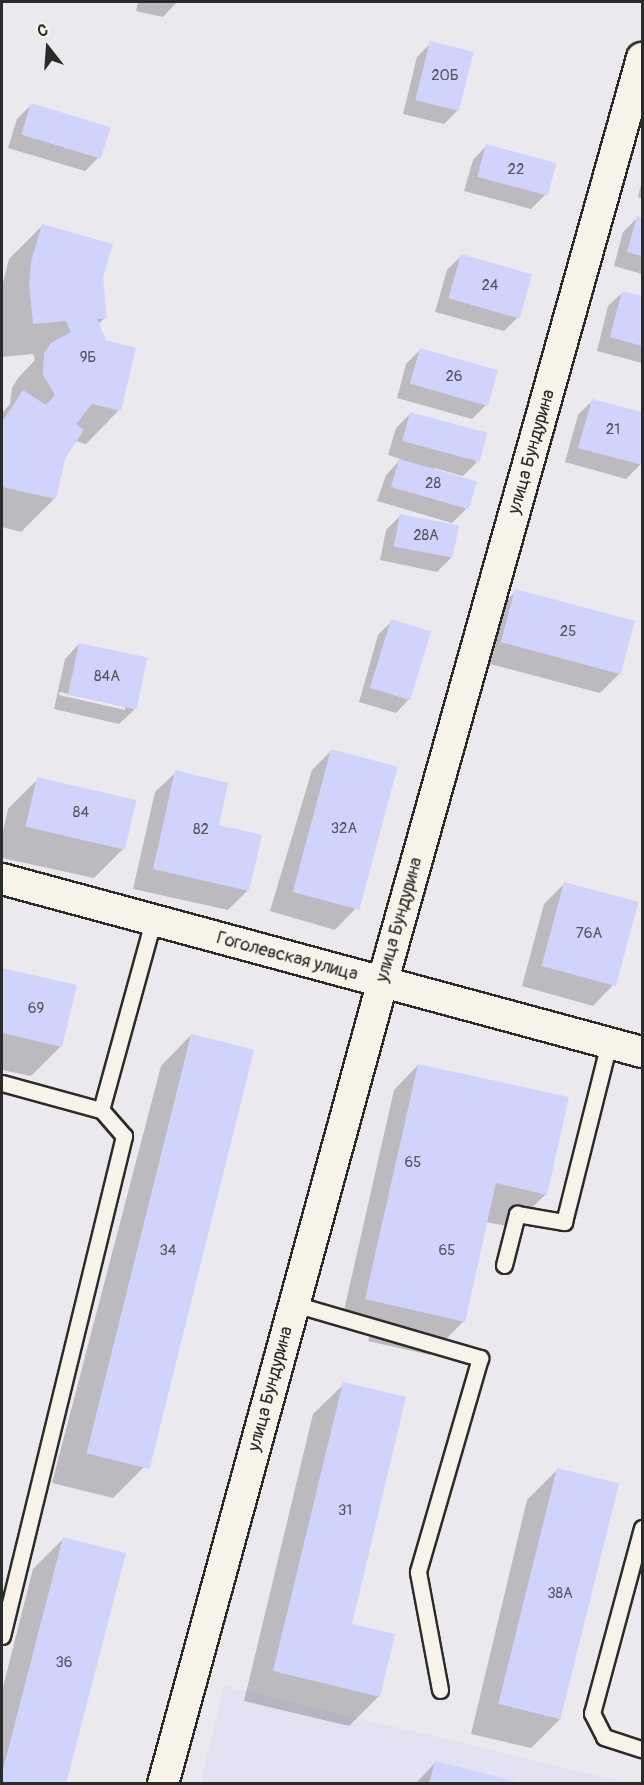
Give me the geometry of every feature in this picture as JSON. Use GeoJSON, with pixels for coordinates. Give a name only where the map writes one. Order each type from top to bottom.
{"type":"FeatureCollection","features":[{"type":"Feature","properties":{"kind":"street","name":"улица Бундурина"},"geometry":{"type":"LineString","coordinates":[[163,1784],[382,984],[642,58]]}},
{"type":"Feature","properties":{"kind":"street","name":"Гоголевская улица"},"geometry":{"type":"LineString","coordinates":[[2,879],[382,984],[642,1052]]}},
{"type":"Feature","properties":{"kind":"lane"},"geometry":{"type":"LineString","coordinates":[[101,1110],[153,921]]}},
{"type":"Feature","properties":{"kind":"lane"},"geometry":{"type":"LineString","coordinates":[[504,1265],[517,1214],[564,1222],[609,1043]]}},
{"type":"Feature","properties":{"kind":"lane"},"geometry":{"type":"LineString","coordinates":[[2,1083],[101,1110],[124,1136],[2,1636]]}},
{"type":"Feature","properties":{"kind":"lane"},"geometry":{"type":"LineString","coordinates":[[294,1304],[480,1358],[418,1572],[440,1690]]}},
{"type":"Feature","properties":{"kind":"lane"},"geometry":{"type":"LineString","coordinates":[[642,1528],[592,1713],[604,1737],[642,1749]]}},
{"type":"Feature","properties":{"kind":"shaded area"},"geometry":{"type":"Polygon","coordinates":[[[224,1686],[629,1783],[200,1784],[224,1686]]]}},
{"type":"Feature","properties":{"kind":"building"},"geometry":{"type":"Polygon","coordinates":[[[430,41],[474,52],[459,111],[415,100],[430,41]]]}},
{"type":"Feature","properties":{"kind":"building"},"geometry":{"type":"Polygon","coordinates":[[[31,103],[110,127],[101,159],[21,135],[31,103]]]}},
{"type":"Feature","properties":{"kind":"building"},"geometry":{"type":"Polygon","coordinates":[[[486,144],[557,163],[548,196],[477,177],[486,144]]]}},
{"type":"Feature","properties":{"kind":"building"},"geometry":{"type":"Polygon","coordinates":[[[637,216],[642,218],[642,256],[627,252],[637,216]]]}},
{"type":"Feature","properties":{"kind":"building"},"geometry":{"type":"Polygon","coordinates":[[[42,224],[113,244],[103,277],[107,318],[97,319],[106,340],[136,348],[121,411],[92,404],[76,424],[84,430],[65,459],[56,499],[2,487],[2,422],[23,390],[46,405],[55,395],[43,375],[44,353],[51,343],[71,332],[66,321],[33,324],[29,284],[31,262],[42,224]]]}},
{"type":"Feature","properties":{"kind":"building"},"geometry":{"type":"Polygon","coordinates":[[[461,254],[532,274],[519,319],[448,298],[461,254]]]}},
{"type":"Feature","properties":{"kind":"building"},"geometry":{"type":"Polygon","coordinates":[[[622,291],[642,296],[642,346],[610,337],[622,291]]]}},
{"type":"Feature","properties":{"kind":"building"},"geometry":{"type":"Polygon","coordinates":[[[420,348],[498,370],[488,406],[410,384],[420,348]]]}},
{"type":"Feature","properties":{"kind":"building"},"geometry":{"type":"Polygon","coordinates":[[[592,399],[642,412],[642,465],[578,448],[592,399]]]}},
{"type":"Feature","properties":{"kind":"building"},"geometry":{"type":"Polygon","coordinates":[[[410,412],[487,433],[480,462],[402,441],[410,412]]]}},
{"type":"Feature","properties":{"kind":"building"},"geometry":{"type":"Polygon","coordinates":[[[399,459],[477,481],[469,509],[391,487],[399,459]]]}},
{"type":"Feature","properties":{"kind":"building"},"geometry":{"type":"Polygon","coordinates":[[[400,514],[459,525],[453,558],[394,546],[400,514]]]}},
{"type":"Feature","properties":{"kind":"building"},"geometry":{"type":"Polygon","coordinates":[[[515,589],[635,621],[621,674],[501,642],[515,589]]]}},
{"type":"Feature","properties":{"kind":"building"},"geometry":{"type":"Polygon","coordinates":[[[391,619],[431,631],[410,700],[370,688],[391,619]]]}},
{"type":"Feature","properties":{"kind":"building"},"geometry":{"type":"Polygon","coordinates":[[[79,643],[147,658],[136,709],[68,695],[79,643]]]}},
{"type":"Feature","properties":{"kind":"building"},"geometry":{"type":"Polygon","coordinates":[[[331,749],[398,767],[359,910],[293,892],[331,749]]]}},
{"type":"Feature","properties":{"kind":"building"},"geometry":{"type":"Polygon","coordinates":[[[175,770],[228,783],[219,825],[262,835],[249,891],[153,869],[175,770]]]}},
{"type":"Feature","properties":{"kind":"building"},"geometry":{"type":"Polygon","coordinates":[[[37,777],[136,800],[125,850],[26,827],[37,777]]]}},
{"type":"Feature","properties":{"kind":"building"},"geometry":{"type":"Polygon","coordinates":[[[564,882],[638,902],[616,986],[541,966],[564,882]]]}},
{"type":"Feature","properties":{"kind":"building"},"geometry":{"type":"Polygon","coordinates":[[[2,968],[77,985],[62,1047],[2,1033],[2,968]]]}},
{"type":"Feature","properties":{"kind":"building"},"geometry":{"type":"Polygon","coordinates":[[[191,1034],[254,1050],[150,1469],[86,1453],[191,1034]]]}},
{"type":"Feature","properties":{"kind":"building"},"geometry":{"type":"Polygon","coordinates":[[[418,1064],[569,1097],[547,1195],[496,1183],[465,1322],[365,1299],[418,1064]]]}},
{"type":"Feature","properties":{"kind":"building"},"geometry":{"type":"Polygon","coordinates":[[[343,1382],[406,1397],[352,1624],[395,1634],[380,1697],[273,1671],[343,1382]]]}},
{"type":"Feature","properties":{"kind":"building"},"geometry":{"type":"Polygon","coordinates":[[[557,1468],[619,1483],[560,1719],[498,1704],[557,1468]]]}},
{"type":"Feature","properties":{"kind":"building"},"geometry":{"type":"Polygon","coordinates":[[[63,1537],[126,1553],[66,1784],[2,1784],[2,1773],[63,1537]]]}},
{"type":"Feature","properties":{"kind":"building"},"geometry":{"type":"Polygon","coordinates":[[[435,1761],[521,1783],[521,1784],[429,1784],[435,1761]]]}}]}
